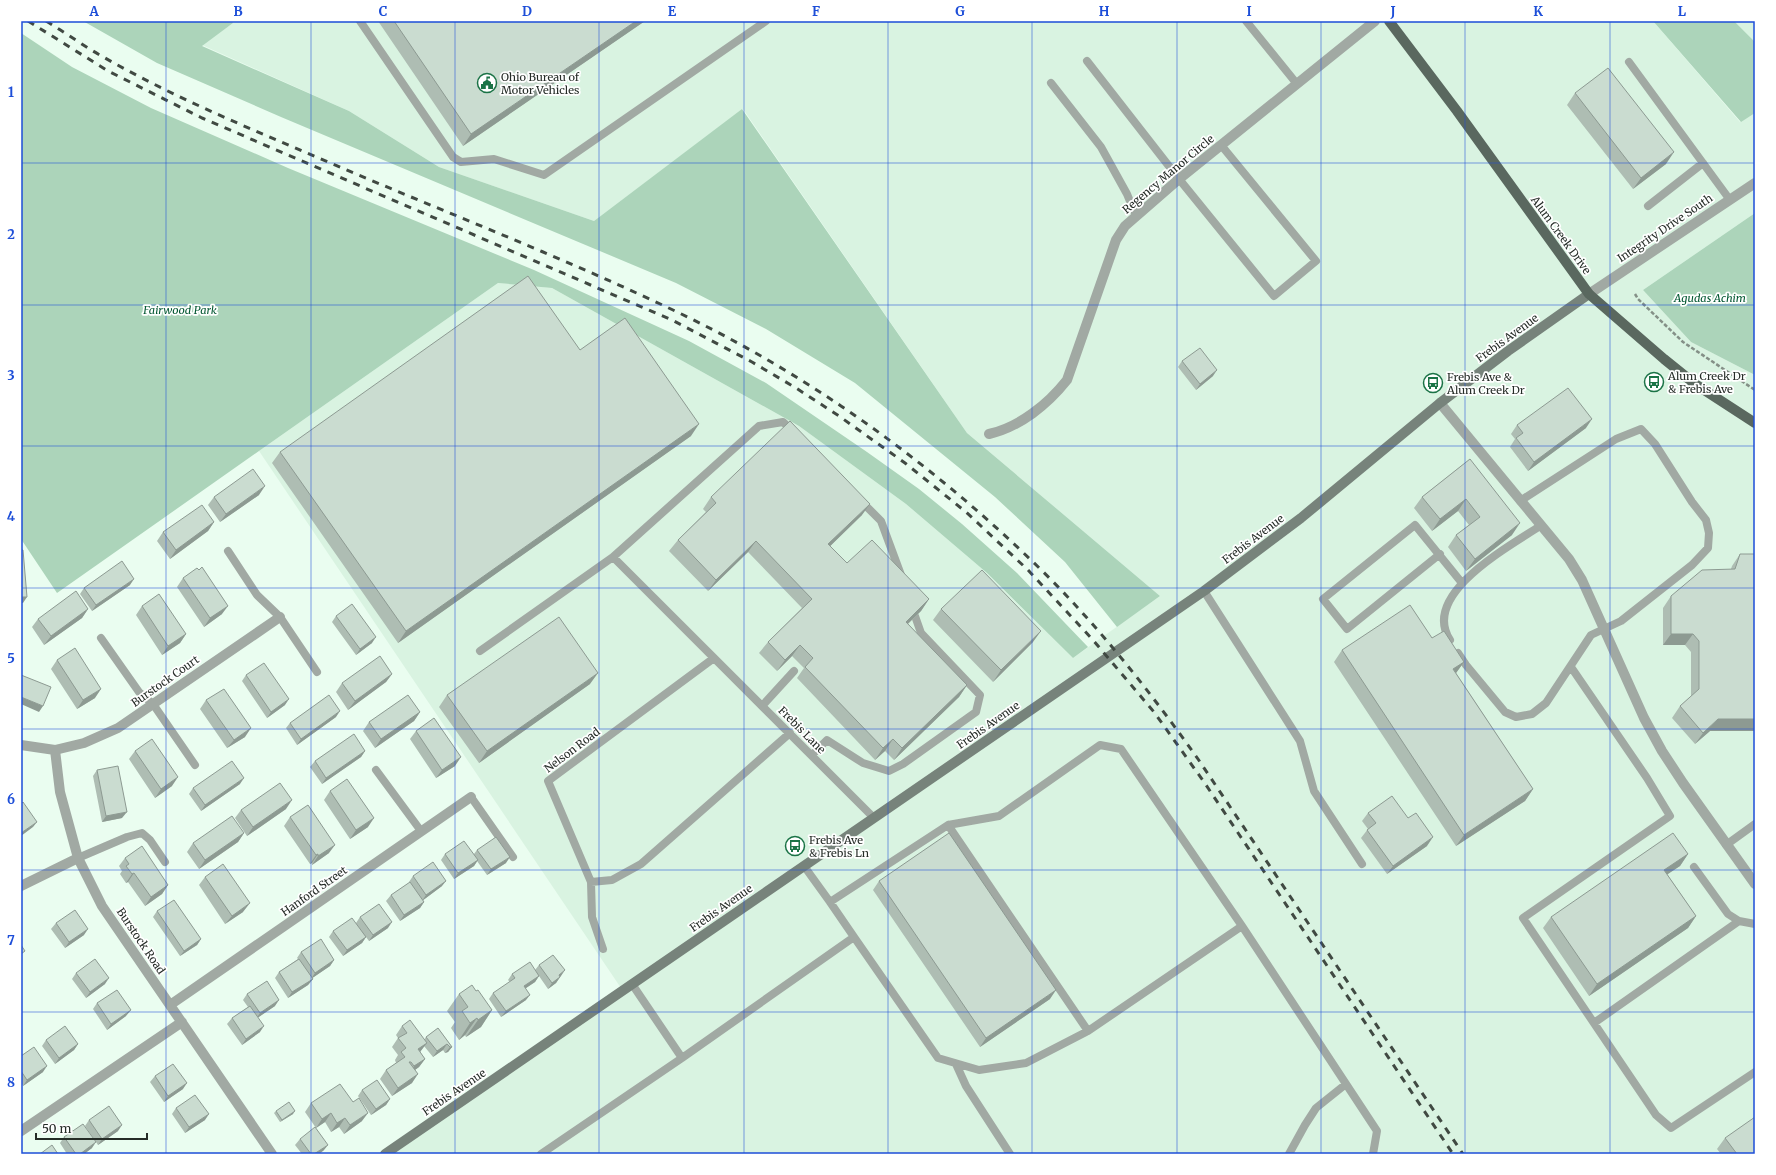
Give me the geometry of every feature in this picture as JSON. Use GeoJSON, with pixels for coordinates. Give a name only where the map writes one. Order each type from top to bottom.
{"type":"FeatureCollection","features":[{"type":"Feature","properties":{"kind":"main road","name":"Alum Creek Drive"},"geometry":{"type":"LineString","coordinates":[[1389,21],[1436,81],[1589,294],[1695,384],[1755,423]]}},
{"type":"Feature","properties":{"kind":"main road","name":"Frebis Avenue"},"geometry":{"type":"LineString","coordinates":[[385,1154],[1204,591],[1301,518],[1440,403],[1508,351],[1589,294]]}},
{"type":"Feature","properties":{"kind":"street","name":"Regency Manor Circle"},"geometry":{"type":"LineString","coordinates":[[989,434],[1000,432],[1038,409],[1054,396],[1067,380],[1116,240],[1125,226],[1179,179],[1375,21]]}},
{"type":"Feature","properties":{"kind":"street","name":"Integrity Drive South"},"geometry":{"type":"LineString","coordinates":[[1589,294],[1755,183]]}},
{"type":"Feature","properties":{"kind":"street"},"geometry":{"type":"LineString","coordinates":[[1440,403],[1540,526],[1569,559],[1582,580],[1644,718],[1662,751],[1726,845],[1755,884]]}},
{"type":"Feature","properties":{"kind":"street","name":"Burstock Court"},"geometry":{"type":"LineString","coordinates":[[55,750],[84,743],[118,728],[280,617]]}},
{"type":"Feature","properties":{"kind":"street"},"geometry":{"type":"LineString","coordinates":[[21,745],[55,750]]}},
{"type":"Feature","properties":{"kind":"street","name":"Burstock Road"},"geometry":{"type":"LineString","coordinates":[[55,750],[60,792],[78,858],[102,906],[272,1154]]}},
{"type":"Feature","properties":{"kind":"street","name":"Hanford Street"},"geometry":{"type":"LineString","coordinates":[[170,1005],[471,797]]}},
{"type":"Feature","properties":{"kind":"street"},"geometry":{"type":"LineString","coordinates":[[21,886],[78,858]]}},
{"type":"Feature","properties":{"kind":"street"},"geometry":{"type":"LineString","coordinates":[[21,1131],[182,1022]]}},
{"type":"Feature","properties":{"kind":"lane"},"geometry":{"type":"LineString","coordinates":[[360,21],[453,157],[461,162],[494,159],[544,175],[766,21]]}},
{"type":"Feature","properties":{"kind":"lane"},"geometry":{"type":"LineString","coordinates":[[1246,21],[1296,84]]}},
{"type":"Feature","properties":{"kind":"lane"},"geometry":{"type":"LineString","coordinates":[[1088,61],[1179,179],[1274,296],[1316,261],[1221,145]]}},
{"type":"Feature","properties":{"kind":"lane"},"geometry":{"type":"LineString","coordinates":[[1629,62],[1730,200]]}},
{"type":"Feature","properties":{"kind":"lane"},"geometry":{"type":"LineString","coordinates":[[1051,83],[1101,147],[1127,194],[1136,216]]}},
{"type":"Feature","properties":{"kind":"lane"},"geometry":{"type":"LineString","coordinates":[[1648,206],[1703,163]]}},
{"type":"Feature","properties":{"kind":"lane"},"geometry":{"type":"LineString","coordinates":[[480,651],[613,557],[759,426],[783,422],[800,438]]}},
{"type":"Feature","properties":{"kind":"lane"},"geometry":{"type":"LineString","coordinates":[[1520,501],[1616,438],[1641,429],[1655,444],[1692,502],[1706,520],[1709,533],[1708,548],[1692,565],[1621,621],[1591,636],[1546,703],[1532,714],[1516,717],[1505,712],[1466,665],[1444,632],[1443,616],[1448,602],[1462,583],[1488,561],[1540,526]]}},
{"type":"Feature","properties":{"kind":"lane"},"geometry":{"type":"LineString","coordinates":[[854,494],[881,521],[904,585]]}},
{"type":"Feature","properties":{"kind":"lane"},"geometry":{"type":"LineString","coordinates":[[1440,554],[1347,630],[1323,599],[1415,525],[1440,554],[1462,583]]}},
{"type":"Feature","properties":{"kind":"lane"},"geometry":{"type":"LineString","coordinates":[[228,551],[257,595],[280,617],[317,672]]}},
{"type":"Feature","properties":{"kind":"lane","name":"Frebis Lane"},"geometry":{"type":"LineString","coordinates":[[613,557],[874,818]]}},
{"type":"Feature","properties":{"kind":"lane"},"geometry":{"type":"LineString","coordinates":[[1204,591],[1300,741],[1314,791],[1362,864]]}},
{"type":"Feature","properties":{"kind":"lane"},"geometry":{"type":"LineString","coordinates":[[812,756],[827,740],[863,763],[889,771],[902,764],[976,712],[980,695],[921,633],[915,616]]}},
{"type":"Feature","properties":{"kind":"lane"},"geometry":{"type":"LineString","coordinates":[[101,638],[139,692],[154,704],[195,765]]}},
{"type":"Feature","properties":{"kind":"lane","name":"Nelson Road"},"geometry":{"type":"LineString","coordinates":[[603,949],[592,917],[591,882],[548,781],[714,658]]}},
{"type":"Feature","properties":{"kind":"lane"},"geometry":{"type":"LineString","coordinates":[[1571,667],[1647,778],[1670,816],[1523,918],[1656,1115],[1671,1128],[1755,1072]]}},
{"type":"Feature","properties":{"kind":"lane"},"geometry":{"type":"LineString","coordinates":[[762,706],[794,671]]}},
{"type":"Feature","properties":{"kind":"lane"},"geometry":{"type":"LineString","coordinates":[[591,882],[612,880],[641,864],[790,734]]}},
{"type":"Feature","properties":{"kind":"lane"},"geometry":{"type":"LineString","coordinates":[[830,902],[948,825],[999,816],[1100,745],[1121,749],[1242,926],[1377,1131],[1373,1154]]}},
{"type":"Feature","properties":{"kind":"lane"},"geometry":{"type":"LineString","coordinates":[[376,770],[421,831]]}},
{"type":"Feature","properties":{"kind":"lane"},"geometry":{"type":"LineString","coordinates":[[471,797],[513,857]]}},
{"type":"Feature","properties":{"kind":"lane"},"geometry":{"type":"LineString","coordinates":[[1726,845],[1755,824]]}},
{"type":"Feature","properties":{"kind":"lane"},"geometry":{"type":"LineString","coordinates":[[948,825],[1088,1031]]}},
{"type":"Feature","properties":{"kind":"lane"},"geometry":{"type":"LineString","coordinates":[[78,858],[132,835],[142,833],[150,840],[165,862]]}},
{"type":"Feature","properties":{"kind":"lane"},"geometry":{"type":"LineString","coordinates":[[804,866],[938,1058],[979,1070],[1026,1063],[1088,1031],[1242,926]]}},
{"type":"Feature","properties":{"kind":"lane"},"geometry":{"type":"LineString","coordinates":[[1694,867],[1728,914],[1739,921],[1755,924]]}},
{"type":"Feature","properties":{"kind":"lane"},"geometry":{"type":"LineString","coordinates":[[1594,1023],[1739,921]]}},
{"type":"Feature","properties":{"kind":"lane"},"geometry":{"type":"LineString","coordinates":[[541,1154],[682,1058],[854,937]]}},
{"type":"Feature","properties":{"kind":"lane"},"geometry":{"type":"LineString","coordinates":[[632,984],[682,1058]]}},
{"type":"Feature","properties":{"kind":"lane"},"geometry":{"type":"LineString","coordinates":[[956,1064],[966,1086],[1010,1154]]}},
{"type":"Feature","properties":{"kind":"lane"},"geometry":{"type":"LineString","coordinates":[[1289,1154],[1316,1108],[1346,1084]]}},
{"type":"Feature","properties":{"kind":"path"},"geometry":{"type":"LineString","coordinates":[[1635,294],[1638,299],[1684,342],[1755,390]]}},
{"type":"Feature","properties":{"kind":"shaded area"},"geometry":{"type":"Polygon","coordinates":[[[232,21],[1653,21],[1740,122],[1755,113],[1755,213],[1643,290],[1691,342],[1755,375],[1755,1154],[387,1154],[623,991],[259,451],[498,283],[552,288],[799,426],[906,504],[987,573],[1073,658],[1160,596],[967,433],[743,109],[594,221],[439,167],[349,111],[202,45],[233,23],[232,21]]]}},
{"type":"Feature","properties":{"kind":"shaded area"},"geometry":{"type":"Polygon","coordinates":[[[1734,21],[1755,21],[1755,42],[1734,21]]]}},
{"type":"Feature","properties":{"kind":"green space"},"geometry":{"type":"Polygon","coordinates":[[[83,21],[232,21],[233,23],[202,46],[349,111],[439,167],[594,221],[742,109],[967,433],[1160,596],[1117,627],[1065,562],[995,497],[855,383],[766,329],[676,283],[281,117],[157,63],[83,21]]]}},
{"type":"Feature","properties":{"kind":"green space"},"geometry":{"type":"Polygon","coordinates":[[[1653,21],[1734,21],[1755,42],[1755,113],[1741,122],[1653,21]]]}},
{"type":"Feature","properties":{"kind":"green space","name":"Fairwood Park"},"geometry":{"type":"Polygon","coordinates":[[[21,33],[72,67],[151,108],[288,168],[534,270],[689,341],[766,383],[919,489],[962,524],[1017,573],[1088,647],[1073,658],[987,573],[906,504],[799,426],[552,288],[498,283],[57,593],[21,539],[21,33]]]}},
{"type":"Feature","properties":{"kind":"green space","name":"Agudas Achim"},"geometry":{"type":"Polygon","coordinates":[[[1755,213],[1755,375],[1691,342],[1643,290],[1755,213]]]}},
{"type":"Feature","properties":{"kind":"building","name":"Ohio Bureau of Motor Vehicles"},"geometry":{"type":"Polygon","coordinates":[[[394,21],[636,21],[471,134],[394,21]]]}},
{"type":"Feature","properties":{"kind":"building"},"geometry":{"type":"Polygon","coordinates":[[[1608,68],[1674,152],[1641,178],[1575,93],[1608,68]]]}},
{"type":"Feature","properties":{"kind":"building"},"geometry":{"type":"Polygon","coordinates":[[[528,276],[580,350],[625,318],[699,424],[406,631],[280,452],[528,276]]]}},
{"type":"Feature","properties":{"kind":"building"},"geometry":{"type":"Polygon","coordinates":[[[1200,348],[1217,370],[1200,384],[1182,361],[1200,348]]]}},
{"type":"Feature","properties":{"kind":"building"},"geometry":{"type":"Polygon","coordinates":[[[1568,388],[1592,419],[1534,462],[1516,438],[1523,433],[1517,425],[1568,388]]]}},
{"type":"Feature","properties":{"kind":"building"},"geometry":{"type":"Polygon","coordinates":[[[790,421],[870,504],[828,544],[847,563],[872,540],[929,599],[906,622],[967,685],[902,748],[893,739],[883,748],[805,667],[813,658],[800,645],[785,660],[768,642],[812,599],[756,541],[716,580],[678,540],[716,503],[711,497],[790,421]]]}},
{"type":"Feature","properties":{"kind":"building"},"geometry":{"type":"Polygon","coordinates":[[[1470,459],[1520,523],[1475,559],[1456,535],[1480,517],[1466,499],[1440,519],[1422,497],[1470,459]]]}},
{"type":"Feature","properties":{"kind":"building"},"geometry":{"type":"Polygon","coordinates":[[[253,469],[265,486],[226,514],[214,497],[253,469]]]}},
{"type":"Feature","properties":{"kind":"building"},"geometry":{"type":"Polygon","coordinates":[[[202,505],[214,522],[176,550],[163,532],[202,505]]]}},
{"type":"Feature","properties":{"kind":"building"},"geometry":{"type":"Polygon","coordinates":[[[21,550],[23,550],[27,597],[21,597],[21,550]]]}},
{"type":"Feature","properties":{"kind":"building"},"geometry":{"type":"Polygon","coordinates":[[[1740,554],[1755,554],[1755,719],[1718,719],[1703,733],[1680,706],[1699,689],[1699,641],[1693,634],[1671,634],[1671,596],[1702,570],[1735,569],[1740,554]]]}},
{"type":"Feature","properties":{"kind":"building"},"geometry":{"type":"Polygon","coordinates":[[[122,561],[134,579],[96,605],[84,588],[122,561]]]}},
{"type":"Feature","properties":{"kind":"building"},"geometry":{"type":"Polygon","coordinates":[[[202,567],[228,606],[210,618],[183,578],[197,568],[199,570],[202,567]]]}},
{"type":"Feature","properties":{"kind":"building"},"geometry":{"type":"Polygon","coordinates":[[[982,570],[1041,631],[1001,670],[941,609],[982,570]]]}},
{"type":"Feature","properties":{"kind":"building"},"geometry":{"type":"Polygon","coordinates":[[[76,591],[88,609],[51,636],[38,619],[76,591]]]}},
{"type":"Feature","properties":{"kind":"building"},"geometry":{"type":"Polygon","coordinates":[[[159,594],[186,634],[168,646],[142,606],[159,594]]]}},
{"type":"Feature","properties":{"kind":"building"},"geometry":{"type":"Polygon","coordinates":[[[352,604],[376,637],[360,649],[336,616],[352,604]]]}},
{"type":"Feature","properties":{"kind":"building"},"geometry":{"type":"Polygon","coordinates":[[[1410,605],[1432,638],[1444,631],[1464,662],[1453,669],[1533,789],[1464,835],[1342,650],[1410,605]]]}},
{"type":"Feature","properties":{"kind":"building"},"geometry":{"type":"Polygon","coordinates":[[[559,617],[598,673],[487,751],[447,695],[559,617]]]}},
{"type":"Feature","properties":{"kind":"building"},"geometry":{"type":"Polygon","coordinates":[[[75,648],[101,689],[83,700],[57,660],[75,648]]]}},
{"type":"Feature","properties":{"kind":"building"},"geometry":{"type":"Polygon","coordinates":[[[380,656],[392,674],[355,701],[342,683],[380,656]]]}},
{"type":"Feature","properties":{"kind":"building"},"geometry":{"type":"Polygon","coordinates":[[[264,663],[289,699],[271,712],[246,675],[264,663]]]}},
{"type":"Feature","properties":{"kind":"building"},"geometry":{"type":"Polygon","coordinates":[[[21,675],[51,687],[43,706],[21,697],[21,675]]]}},
{"type":"Feature","properties":{"kind":"building"},"geometry":{"type":"Polygon","coordinates":[[[224,689],[251,728],[234,740],[206,700],[224,689]]]}},
{"type":"Feature","properties":{"kind":"building"},"geometry":{"type":"Polygon","coordinates":[[[329,695],[340,711],[301,739],[290,723],[329,695]]]}},
{"type":"Feature","properties":{"kind":"building"},"geometry":{"type":"Polygon","coordinates":[[[408,695],[420,712],[381,739],[369,722],[408,695]]]}},
{"type":"Feature","properties":{"kind":"building"},"geometry":{"type":"Polygon","coordinates":[[[434,718],[461,757],[442,770],[416,731],[434,718]]]}},
{"type":"Feature","properties":{"kind":"building"},"geometry":{"type":"Polygon","coordinates":[[[354,734],[365,751],[326,778],[315,761],[354,734]]]}},
{"type":"Feature","properties":{"kind":"building"},"geometry":{"type":"Polygon","coordinates":[[[152,739],[178,777],[161,789],[135,751],[152,739]]]}},
{"type":"Feature","properties":{"kind":"building"},"geometry":{"type":"Polygon","coordinates":[[[232,761],[244,778],[205,805],[193,788],[232,761]]]}},
{"type":"Feature","properties":{"kind":"building"},"geometry":{"type":"Polygon","coordinates":[[[118,766],[127,812],[106,816],[97,770],[118,766]]]}},
{"type":"Feature","properties":{"kind":"building"},"geometry":{"type":"Polygon","coordinates":[[[347,779],[374,818],[356,830],[330,791],[347,779]]]}},
{"type":"Feature","properties":{"kind":"building"},"geometry":{"type":"Polygon","coordinates":[[[280,783],[292,800],[253,827],[241,810],[280,783]]]}},
{"type":"Feature","properties":{"kind":"building"},"geometry":{"type":"Polygon","coordinates":[[[1392,796],[1408,818],[1416,813],[1433,837],[1393,866],[1367,830],[1376,823],[1368,813],[1392,796]]]}},
{"type":"Feature","properties":{"kind":"building"},"geometry":{"type":"Polygon","coordinates":[[[23,802],[37,822],[21,833],[21,804],[23,802]]]}},
{"type":"Feature","properties":{"kind":"building"},"geometry":{"type":"Polygon","coordinates":[[[308,805],[335,845],[318,856],[290,817],[308,805]]]}},
{"type":"Feature","properties":{"kind":"building"},"geometry":{"type":"Polygon","coordinates":[[[232,816],[244,833],[205,860],[193,843],[232,816]]]}},
{"type":"Feature","properties":{"kind":"building"},"geometry":{"type":"Polygon","coordinates":[[[949,833],[1056,990],[986,1038],[879,881],[949,833]]]}},
{"type":"Feature","properties":{"kind":"building"},"geometry":{"type":"Polygon","coordinates":[[[1673,833],[1688,854],[1664,870],[1696,916],[1597,984],[1551,917],[1673,833]]]}},
{"type":"Feature","properties":{"kind":"building"},"geometry":{"type":"Polygon","coordinates":[[[496,837],[510,857],[491,869],[477,850],[496,837]]]}},
{"type":"Feature","properties":{"kind":"building"},"geometry":{"type":"Polygon","coordinates":[[[464,841],[478,860],[458,873],[445,854],[464,841]]]}},
{"type":"Feature","properties":{"kind":"building"},"geometry":{"type":"Polygon","coordinates":[[[142,846],[168,885],[151,897],[134,873],[132,874],[126,866],[129,864],[125,858],[142,846]]]}},
{"type":"Feature","properties":{"kind":"building"},"geometry":{"type":"Polygon","coordinates":[[[433,862],[446,881],[426,895],[413,876],[433,862]]]}},
{"type":"Feature","properties":{"kind":"building"},"geometry":{"type":"Polygon","coordinates":[[[223,864],[250,903],[232,916],[205,877],[223,864]]]}},
{"type":"Feature","properties":{"kind":"building"},"geometry":{"type":"Polygon","coordinates":[[[410,882],[424,902],[404,915],[391,895],[410,882]]]}},
{"type":"Feature","properties":{"kind":"building"},"geometry":{"type":"Polygon","coordinates":[[[174,900],[201,939],[184,951],[157,911],[174,900]]]}},
{"type":"Feature","properties":{"kind":"building"},"geometry":{"type":"Polygon","coordinates":[[[379,904],[392,922],[373,935],[360,917],[379,904]]]}},
{"type":"Feature","properties":{"kind":"building"},"geometry":{"type":"Polygon","coordinates":[[[75,910],[88,929],[69,942],[56,923],[75,910]]]}},
{"type":"Feature","properties":{"kind":"building"},"geometry":{"type":"Polygon","coordinates":[[[352,918],[366,937],[347,950],[333,931],[352,918]]]}},
{"type":"Feature","properties":{"kind":"building"},"geometry":{"type":"Polygon","coordinates":[[[321,939],[334,960],[315,973],[301,952],[321,939]]]}},
{"type":"Feature","properties":{"kind":"building"},"geometry":{"type":"Polygon","coordinates":[[[21,945],[25,951],[21,954],[21,945]]]}},
{"type":"Feature","properties":{"kind":"building"},"geometry":{"type":"Polygon","coordinates":[[[553,955],[565,970],[559,975],[560,977],[552,983],[539,965],[553,955]]]}},
{"type":"Feature","properties":{"kind":"building"},"geometry":{"type":"Polygon","coordinates":[[[95,959],[109,978],[90,992],[76,973],[95,959]]]}},
{"type":"Feature","properties":{"kind":"building"},"geometry":{"type":"Polygon","coordinates":[[[299,959],[313,979],[292,992],[279,972],[299,959]]]}},
{"type":"Feature","properties":{"kind":"building"},"geometry":{"type":"Polygon","coordinates":[[[530,962],[539,976],[524,986],[530,995],[506,1011],[493,993],[515,978],[512,974],[530,962]]]}},
{"type":"Feature","properties":{"kind":"building"},"geometry":{"type":"Polygon","coordinates":[[[267,981],[279,1000],[260,1013],[247,994],[267,981]]]}},
{"type":"Feature","properties":{"kind":"building"},"geometry":{"type":"Polygon","coordinates":[[[472,985],[476,991],[478,990],[492,1010],[478,1020],[477,1018],[470,1023],[462,1011],[468,1007],[459,994],[472,985]]]}},
{"type":"Feature","properties":{"kind":"building"},"geometry":{"type":"Polygon","coordinates":[[[117,990],[131,1010],[111,1024],[97,1003],[117,990]]]}},
{"type":"Feature","properties":{"kind":"building"},"geometry":{"type":"Polygon","coordinates":[[[250,1006],[264,1026],[246,1039],[232,1018],[250,1006]]]}},
{"type":"Feature","properties":{"kind":"building"},"geometry":{"type":"Polygon","coordinates":[[[410,1020],[427,1043],[418,1049],[425,1059],[414,1066],[411,1062],[409,1062],[418,1074],[398,1088],[386,1070],[405,1057],[401,1052],[406,1048],[398,1038],[407,1033],[402,1026],[410,1020]]]}},
{"type":"Feature","properties":{"kind":"building"},"geometry":{"type":"Polygon","coordinates":[[[65,1026],[78,1044],[59,1058],[46,1040],[65,1026]]]}},
{"type":"Feature","properties":{"kind":"building"},"geometry":{"type":"Polygon","coordinates":[[[438,1028],[452,1047],[447,1044],[437,1051],[426,1037],[438,1028]]]}},
{"type":"Feature","properties":{"kind":"building"},"geometry":{"type":"Polygon","coordinates":[[[34,1047],[47,1066],[27,1080],[21,1071],[21,1056],[34,1047]]]}},
{"type":"Feature","properties":{"kind":"building"},"geometry":{"type":"Polygon","coordinates":[[[173,1064],[187,1083],[168,1096],[155,1076],[173,1064]]]}},
{"type":"Feature","properties":{"kind":"building"},"geometry":{"type":"Polygon","coordinates":[[[377,1080],[390,1099],[376,1109],[362,1090],[377,1080]]]}},
{"type":"Feature","properties":{"kind":"building"},"geometry":{"type":"Polygon","coordinates":[[[340,1084],[353,1102],[359,1098],[368,1113],[350,1125],[345,1118],[337,1123],[331,1113],[322,1119],[311,1103],[340,1084]]]}},
{"type":"Feature","properties":{"kind":"building"},"geometry":{"type":"Polygon","coordinates":[[[195,1095],[209,1114],[189,1127],[176,1108],[195,1095]]]}},
{"type":"Feature","properties":{"kind":"building"},"geometry":{"type":"Polygon","coordinates":[[[289,1102],[295,1111],[282,1120],[276,1111],[289,1102]]]}},
{"type":"Feature","properties":{"kind":"building"},"geometry":{"type":"Polygon","coordinates":[[[109,1106],[122,1125],[102,1139],[89,1120],[109,1106]]]}},
{"type":"Feature","properties":{"kind":"building"},"geometry":{"type":"Polygon","coordinates":[[[1755,1117],[1755,1154],[1737,1154],[1725,1138],[1755,1117]]]}},
{"type":"Feature","properties":{"kind":"building"},"geometry":{"type":"Polygon","coordinates":[[[83,1124],[96,1142],[80,1154],[76,1154],[64,1137],[83,1124]]]}},
{"type":"Feature","properties":{"kind":"building"},"geometry":{"type":"Polygon","coordinates":[[[315,1127],[328,1145],[314,1154],[311,1154],[300,1139],[315,1127]]]}},
{"type":"Feature","properties":{"kind":"building"},"geometry":{"type":"Polygon","coordinates":[[[52,1145],[58,1154],[40,1154],[52,1145]]]}},
{"type":"Feature","properties":{"kind":"railway"},"geometry":{"type":"LineString","coordinates":[[28,21],[108,71],[202,118],[672,320],[752,362],[796,388],[839,416],[905,463],[966,512],[1028,570],[1093,640],[1154,712],[1204,782],[1453,1154]]}},
{"type":"Feature","properties":{"kind":"railway"},"geometry":{"type":"LineString","coordinates":[[46,21],[130,72],[205,108],[353,173],[582,269],[673,310],[770,361],[817,390],[907,453],[992,524],[1055,583],[1120,656],[1140,681],[1198,759],[1463,1154]]}},
{"type":"Feature","properties":{"kind":"place","name":"Ohio Bureau of Motor Vehicles"},"geometry":{"type":"Point","coordinates":[487,83]}},
{"type":"Feature","properties":{"kind":"place","name":"Alum Creek Dr & Frebis Ave"},"geometry":{"type":"Point","coordinates":[1654,382]}},
{"type":"Feature","properties":{"kind":"place","name":"Frebis Ave & Alum Creek Dr"},"geometry":{"type":"Point","coordinates":[1433,383]}},
{"type":"Feature","properties":{"kind":"place","name":"Frebis Ave & Frebis Ln"},"geometry":{"type":"Point","coordinates":[795,846]}}]}
